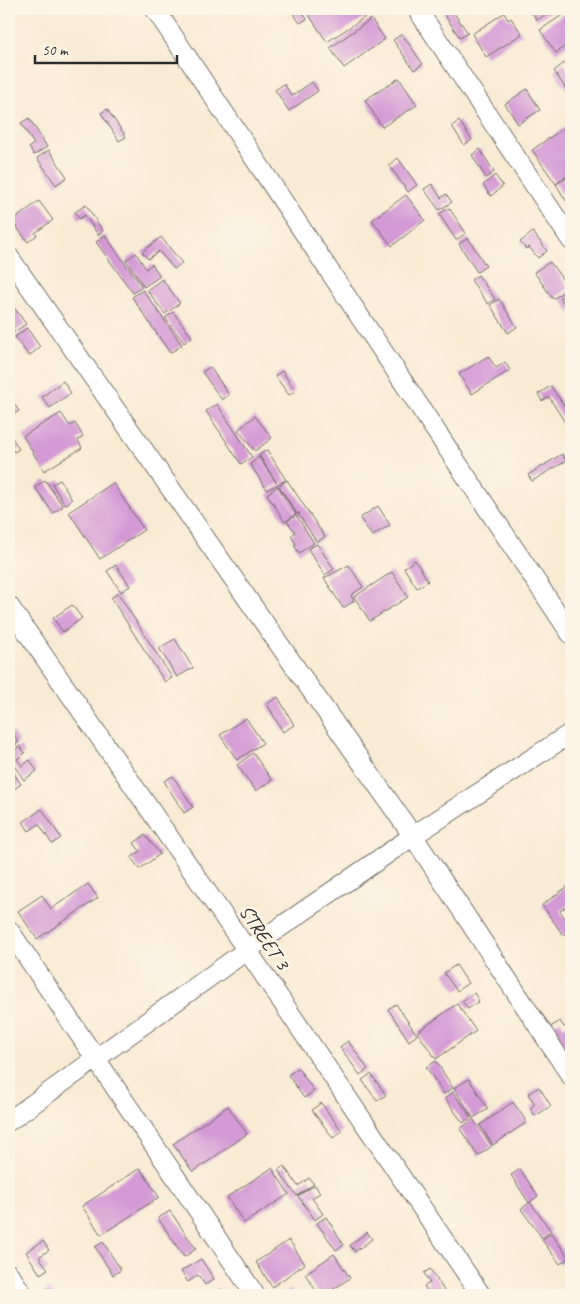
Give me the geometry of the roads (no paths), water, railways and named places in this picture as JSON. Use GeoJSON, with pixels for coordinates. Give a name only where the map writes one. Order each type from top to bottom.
{"type":"FeatureCollection","features":[{"type":"Feature","properties":{"kind":"street"},"geometry":{"type":"LineString","coordinates":[[154,9],[571,634]]}},
{"type":"Feature","properties":{"kind":"street"},"geometry":{"type":"LineString","coordinates":[[417,9],[571,240]]}},
{"type":"Feature","properties":{"kind":"street"},"geometry":{"type":"LineString","coordinates":[[9,257],[414,836],[571,1076]]}},
{"type":"Feature","properties":{"kind":"street","name":"STREET 3"},"geometry":{"type":"LineString","coordinates":[[9,606],[247,950],[481,1295]]}},
{"type":"Feature","properties":{"kind":"street"},"geometry":{"type":"LineString","coordinates":[[9,1121],[247,950],[414,836],[571,733]]}},
{"type":"Feature","properties":{"kind":"street"},"geometry":{"type":"LineString","coordinates":[[9,930],[255,1295]]}},
{"type":"Feature","properties":{"kind":"street"},"geometry":{"type":"LineString","coordinates":[[9,1274],[23,1295]]}}]}
